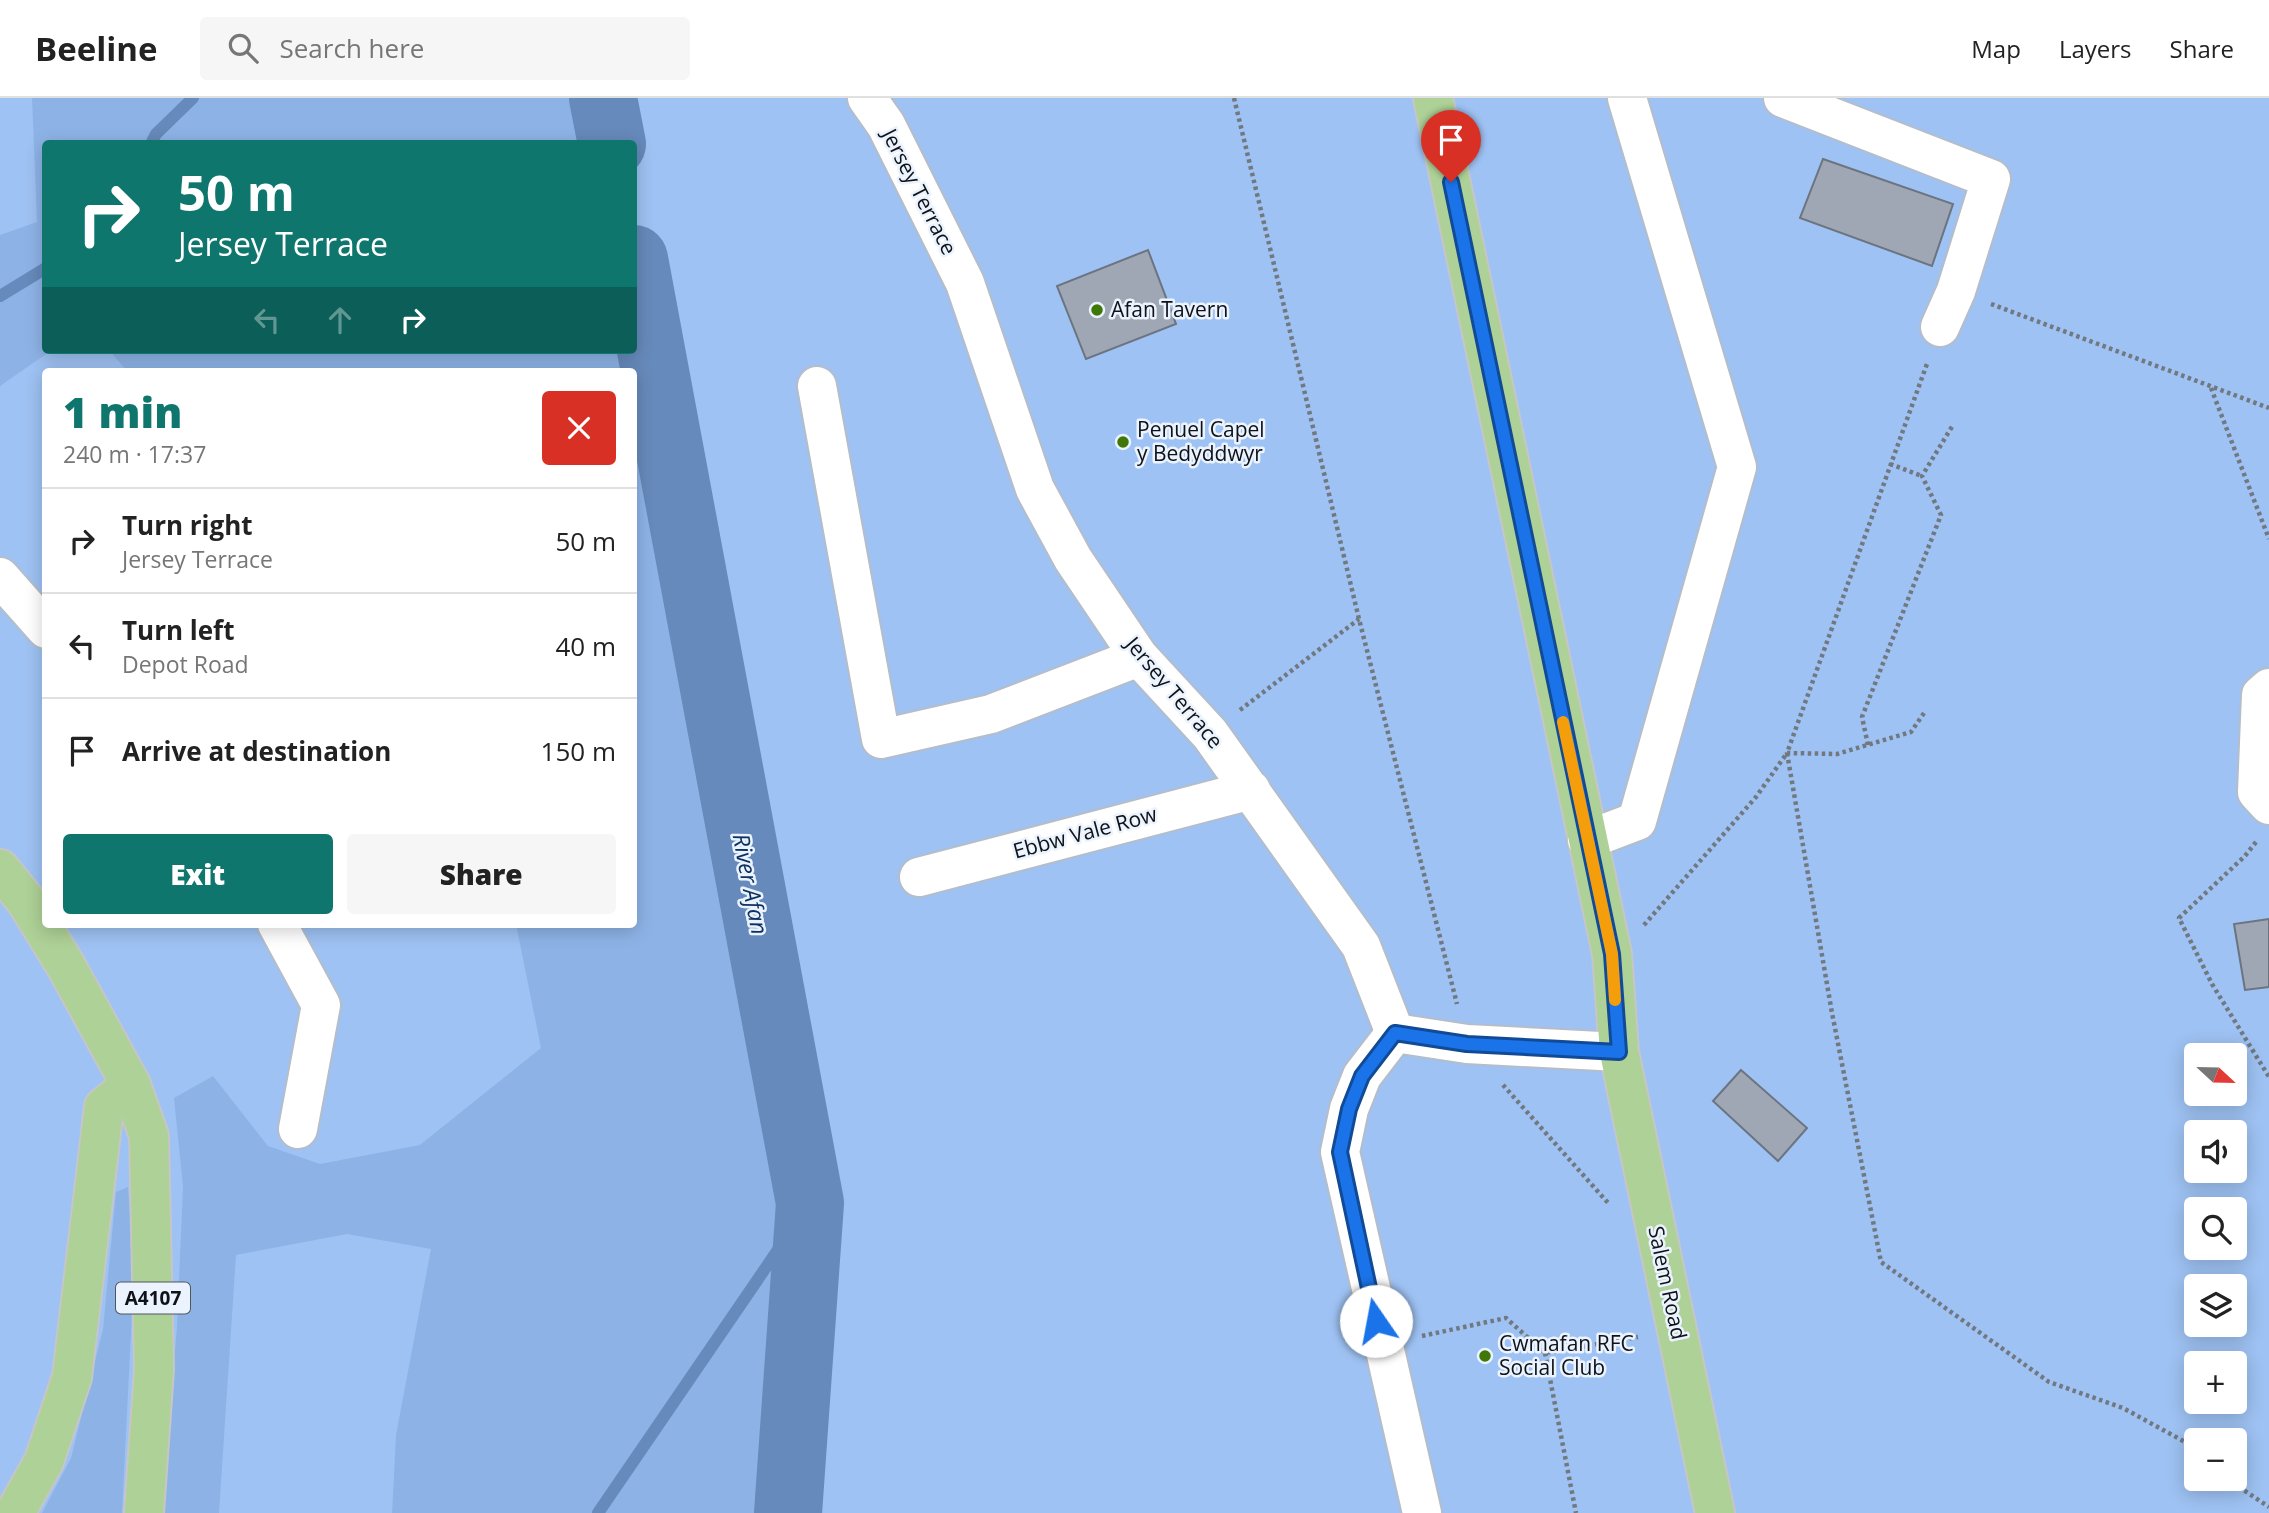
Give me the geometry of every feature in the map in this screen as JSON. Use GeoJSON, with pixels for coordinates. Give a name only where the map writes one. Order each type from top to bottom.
{"type":"FeatureCollection","features":[{"type":"Feature","properties":{"kind":"main road","name":"Salem Road"},"geometry":{"type":"LineString","coordinates":[[1437,99],[1612,954],[1619,1052],[1715,1513]]}},
{"type":"Feature","properties":{"kind":"main road","name":"A4107"},"geometry":{"type":"LineString","coordinates":[[0,869],[26,901],[42,927]]}},
{"type":"Feature","properties":{"kind":"main road","name":"A4107"},"geometry":{"type":"LineString","coordinates":[[43,928],[131,1085],[149,1136],[154,1369],[144,1513]]}},
{"type":"Feature","properties":{"kind":"main road"},"geometry":{"type":"LineString","coordinates":[[15,1513],[44,1461],[72,1377],[104,1107],[131,1085]]}},
{"type":"Feature","properties":{"kind":"street","name":"Jersey Terrace"},"geometry":{"type":"LineString","coordinates":[[867,98],[886,125],[965,283],[1035,489],[1073,559],[1139,656],[1210,734],[1361,946],[1395,1033]]}},
{"type":"Feature","properties":{"kind":"street"},"geometry":{"type":"LineString","coordinates":[[1587,840],[1637,821],[1737,467],[1628,98]]}},
{"type":"Feature","properties":{"kind":"street"},"geometry":{"type":"LineString","coordinates":[[1783,98],[1991,179],[1956,291],[1940,327]]}},
{"type":"Feature","properties":{"kind":"street"},"geometry":{"type":"LineString","coordinates":[[817,386],[881,739],[991,714],[1139,656]]}},
{"type":"Feature","properties":{"kind":"street"},"geometry":{"type":"LineString","coordinates":[[0,577],[42,624]]}},
{"type":"Feature","properties":{"kind":"street"},"geometry":{"type":"LineString","coordinates":[[2265,692],[2257,792],[2265,820]]}},
{"type":"Feature","properties":{"kind":"street","name":"Ebbw Vale Row"},"geometry":{"type":"LineString","coordinates":[[919,877],[1251,790]]}},
{"type":"Feature","properties":{"kind":"street"},"geometry":{"type":"LineString","coordinates":[[279,928],[321,1004],[298,1129]]}},
{"type":"Feature","properties":{"kind":"street"},"geometry":{"type":"LineString","coordinates":[[1422,1513],[1381,1345],[1340,1152],[1349,1109],[1362,1076],[1395,1033],[1467,1044],[1619,1052]]}},
{"type":"Feature","properties":{"kind":"path"},"geometry":{"type":"LineString","coordinates":[[1234,98],[1359,620],[1467,1044],[1618,1214]]}},
{"type":"Feature","properties":{"kind":"path"},"geometry":{"type":"LineString","coordinates":[[1956,291],[2269,408]]}},
{"type":"Feature","properties":{"kind":"path"},"geometry":{"type":"LineString","coordinates":[[1612,954],[1650,920],[1756,797],[1787,753],[1940,327]]}},
{"type":"Feature","properties":{"kind":"path"},"geometry":{"type":"LineString","coordinates":[[2211,388],[2269,539]]}},
{"type":"Feature","properties":{"kind":"path"},"geometry":{"type":"LineString","coordinates":[[1922,476],[1953,425]]}},
{"type":"Feature","properties":{"kind":"path"},"geometry":{"type":"LineString","coordinates":[[1868,745],[1862,717],[1941,515],[1922,476],[1890,464]]}},
{"type":"Feature","properties":{"kind":"path"},"geometry":{"type":"LineString","coordinates":[[1210,734],[1359,620]]}},
{"type":"Feature","properties":{"kind":"path"},"geometry":{"type":"LineString","coordinates":[[1787,753],[1837,754],[1868,745],[1912,732],[1924,713]]}},
{"type":"Feature","properties":{"kind":"path"},"geometry":{"type":"LineString","coordinates":[[1787,753],[1832,1013],[1881,1262],[2049,1382],[2123,1408],[2184,1441]]}},
{"type":"Feature","properties":{"kind":"path"},"geometry":{"type":"LineString","coordinates":[[2265,820],[2245,856],[2179,918],[2212,984],[2269,1077]]}},
{"type":"Feature","properties":{"kind":"path"},"geometry":{"type":"LineString","coordinates":[[1381,1345],[1506,1318],[1545,1353],[1576,1513]]}},
{"type":"Feature","properties":{"kind":"path"},"geometry":{"type":"LineString","coordinates":[[1545,1353],[1677,1330]]}},
{"type":"Feature","properties":{"kind":"path"},"geometry":{"type":"LineString","coordinates":[[2245,1491],[2269,1507]]}},
{"type":"Feature","properties":{"kind":"shaded area"},"geometry":{"type":"Polygon","coordinates":[[[0,98],[2269,98],[2269,1513],[0,1513],[0,98]]]}},
{"type":"Feature","properties":{"kind":"shaded area"},"geometry":{"type":"Polygon","coordinates":[[[32,98],[570,98],[579,140],[42,140],[42,354],[46,354],[0,386],[0,235],[37,222],[32,98]]]}},
{"type":"Feature","properties":{"kind":"shaded area"},"geometry":{"type":"Polygon","coordinates":[[[112,354],[623,354],[625,368],[124,368],[112,354]]]}},
{"type":"Feature","properties":{"kind":"shaded area"},"geometry":{"type":"Polygon","coordinates":[[[637,424],[686,665],[745,1018],[781,1197],[761,1513],[392,1513],[396,1435],[431,1249],[347,1234],[236,1255],[219,1513],[162,1513],[177,1326],[183,1187],[174,1098],[213,1076],[268,1146],[320,1164],[420,1145],[541,1048],[517,928],[637,928],[637,424]]]}},
{"type":"Feature","properties":{"kind":"shaded area"},"geometry":{"type":"Polygon","coordinates":[[[128,1187],[134,1273],[122,1513],[42,1513],[71,1458],[103,1329],[116,1192],[128,1187]]]}},
{"type":"Feature","properties":{"kind":"building"},"geometry":{"type":"Polygon","coordinates":[[[1823,159],[1953,204],[1932,266],[1800,218],[1823,159]]]}},
{"type":"Feature","properties":{"kind":"building"},"geometry":{"type":"Polygon","coordinates":[[[1148,250],[1176,324],[1086,359],[1057,286],[1148,250]]]}},
{"type":"Feature","properties":{"kind":"building"},"geometry":{"type":"Polygon","coordinates":[[[2269,919],[2269,987],[2245,990],[2234,924],[2269,919]]]}},
{"type":"Feature","properties":{"kind":"building"},"geometry":{"type":"Polygon","coordinates":[[[1741,1070],[1807,1128],[1778,1161],[1713,1101],[1741,1070]]]}},
{"type":"Feature","properties":{"kind":"waterway"},"geometry":{"type":"LineString","coordinates":[[153,140],[193,98]]}},
{"type":"Feature","properties":{"kind":"waterway","name":"River Afan"},"geometry":{"type":"LineString","coordinates":[[603,98],[611,140]]}},
{"type":"Feature","properties":{"kind":"waterway"},"geometry":{"type":"LineString","coordinates":[[0,296],[42,270]]}},
{"type":"Feature","properties":{"kind":"waterway","name":"River Afan"},"geometry":{"type":"LineString","coordinates":[[637,275],[810,1203],[788,1513]]}},
{"type":"Feature","properties":{"kind":"waterway"},"geometry":{"type":"LineString","coordinates":[[598,1513],[810,1203]]}},
{"type":"Feature","properties":{"kind":"slow traffic"},"geometry":{"type":"LineString","coordinates":[[1563,722],[1612,954],[1615,1000]]}},
{"type":"Feature","properties":{"kind":"place","name":"Afan Tavern"},"geometry":{"type":"Point","coordinates":[1097,310]}},
{"type":"Feature","properties":{"kind":"place","name":"Penuel Capel y Bedyddwyr"},"geometry":{"type":"Point","coordinates":[1123,442]}},
{"type":"Feature","properties":{"kind":"place","name":"Cwmafan RFC Social Club"},"geometry":{"type":"Point","coordinates":[1485,1356]}},
{"type":"Feature","properties":{"kind":"route"},"geometry":{"type":"LineString","coordinates":[[1376,1321],[1340,1152],[1349,1109],[1362,1076],[1395,1033],[1467,1044],[1619,1052],[1612,954],[1451,182]]}}]}
